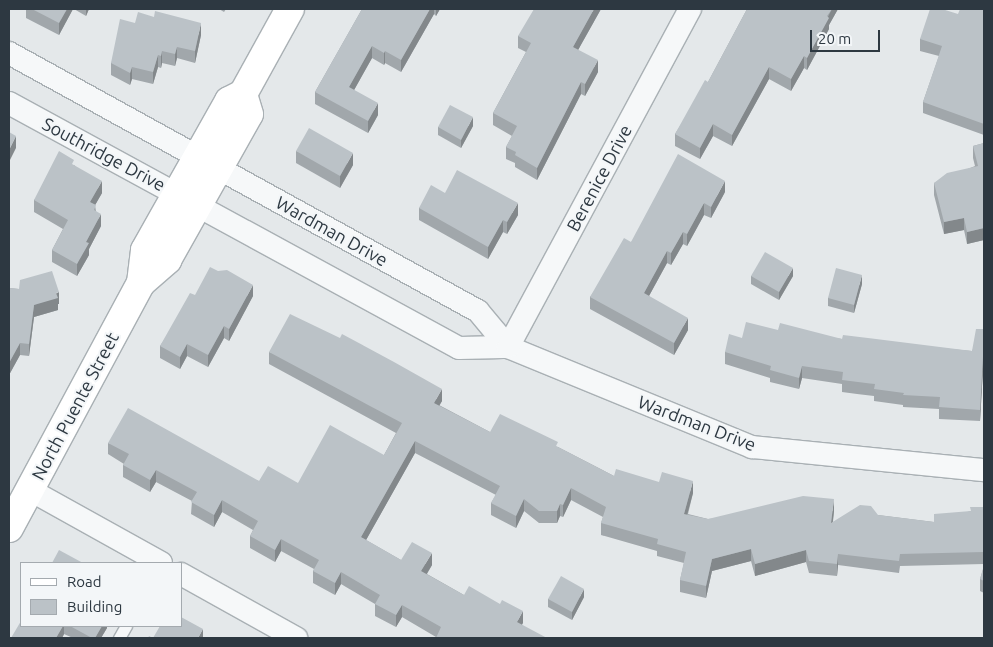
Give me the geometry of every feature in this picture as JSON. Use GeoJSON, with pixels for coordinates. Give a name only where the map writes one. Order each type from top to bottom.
{"type":"FeatureCollection","features":[{"type":"Feature","properties":{"kind":"street","name":"North Puente Street"},"geometry":{"type":"LineString","coordinates":[[9,528],[141,283],[145,250],[188,200],[208,163],[229,102],[243,94],[290,9]]}},
{"type":"Feature","properties":{"kind":"street","name":"Berenice Drive"},"geometry":{"type":"LineString","coordinates":[[508,347],[690,9]]}},
{"type":"Feature","properties":{"kind":"street"},"geometry":{"type":"LineString","coordinates":[[9,53],[208,163]]}},
{"type":"Feature","properties":{"kind":"street","name":"Southridge Drive"},"geometry":{"type":"LineString","coordinates":[[9,103],[188,200]]}},
{"type":"Feature","properties":{"kind":"street","name":"Wardman Drive"},"geometry":{"type":"LineString","coordinates":[[208,163],[478,311],[508,347]]}},
{"type":"Feature","properties":{"kind":"street","name":"Wardman Drive"},"geometry":{"type":"LineString","coordinates":[[188,200],[459,348],[508,347],[752,447],[984,470]]}},
{"type":"Feature","properties":{"kind":"street"},"geometry":{"type":"LineString","coordinates":[[30,490],[159,562]]}},
{"type":"Feature","properties":{"kind":"street"},"geometry":{"type":"LineString","coordinates":[[182,575],[289,636]]}},
{"type":"Feature","properties":{"kind":"lane"},"geometry":{"type":"LineString","coordinates":[[119,638],[125,627]]}},
{"type":"Feature","properties":{"kind":"building"},"geometry":{"type":"Polygon","coordinates":[[[32,9],[67,9],[59,23],[32,9]]]}},
{"type":"Feature","properties":{"kind":"building"},"geometry":{"type":"Polygon","coordinates":[[[362,9],[430,9],[401,60],[372,46],[349,87],[378,103],[368,121],[315,92],[362,9]]]}},
{"type":"Feature","properties":{"kind":"building"},"geometry":{"type":"Polygon","coordinates":[[[534,9],[594,9],[573,47],[598,60],[585,84],[581,82],[537,168],[515,155],[516,152],[506,147],[517,126],[493,113],[531,43],[518,36],[534,9]]]}},
{"type":"Feature","properties":{"kind":"building"},"geometry":{"type":"Polygon","coordinates":[[[747,9],[832,9],[807,58],[804,56],[791,79],[769,67],[732,135],[713,124],[700,148],[675,134],[705,80],[708,82],[747,9]]]}},
{"type":"Feature","properties":{"kind":"building"},"geometry":{"type":"Polygon","coordinates":[[[930,9],[942,9],[958,14],[960,9],[984,9],[984,124],[923,102],[942,46],[920,39],[930,9]]]}},
{"type":"Feature","properties":{"kind":"building"},"geometry":{"type":"Polygon","coordinates":[[[155,11],[201,23],[195,51],[177,47],[175,54],[162,51],[161,56],[158,55],[153,72],[132,67],[130,73],[111,63],[120,19],[135,23],[138,12],[154,17],[155,11]]]}},
{"type":"Feature","properties":{"kind":"building"},"geometry":{"type":"Polygon","coordinates":[[[450,105],[473,117],[461,140],[438,127],[450,105]]]}},
{"type":"Feature","properties":{"kind":"building"},"geometry":{"type":"Polygon","coordinates":[[[309,128],[353,153],[340,176],[296,151],[309,128]]]}},
{"type":"Feature","properties":{"kind":"building"},"geometry":{"type":"Polygon","coordinates":[[[9,132],[16,136],[9,150],[9,132]]]}},
{"type":"Feature","properties":{"kind":"building"},"geometry":{"type":"Polygon","coordinates":[[[984,143],[984,228],[967,232],[964,218],[944,222],[934,183],[947,173],[978,166],[973,146],[984,143]]]}},
{"type":"Feature","properties":{"kind":"building"},"geometry":{"type":"Polygon","coordinates":[[[59,151],[74,160],[72,164],[102,181],[90,202],[96,205],[94,210],[101,214],[86,242],[89,243],[77,264],[52,250],[68,220],[34,200],[59,151]]]}},
{"type":"Feature","properties":{"kind":"building"},"geometry":{"type":"Polygon","coordinates":[[[678,154],[725,181],[711,207],[704,203],[687,234],[683,232],[671,253],[667,251],[644,293],[688,318],[674,343],[590,297],[624,238],[631,242],[678,154]]]}},
{"type":"Feature","properties":{"kind":"building"},"geometry":{"type":"Polygon","coordinates":[[[457,170],[518,203],[507,222],[503,220],[488,247],[419,208],[431,185],[445,193],[457,170]]]}},
{"type":"Feature","properties":{"kind":"building"},"geometry":{"type":"Polygon","coordinates":[[[765,252],[793,268],[779,292],[751,276],[765,252]]]}},
{"type":"Feature","properties":{"kind":"building"},"geometry":{"type":"Polygon","coordinates":[[[210,267],[218,271],[227,270],[253,285],[229,329],[224,326],[208,355],[187,344],[180,357],[160,346],[190,293],[195,295],[210,267]]]}},
{"type":"Feature","properties":{"kind":"building"},"geometry":{"type":"Polygon","coordinates":[[[836,268],[862,275],[854,305],[828,298],[836,268]]]}},
{"type":"Feature","properties":{"kind":"building"},"geometry":{"type":"Polygon","coordinates":[[[52,271],[59,292],[56,293],[58,298],[34,305],[29,344],[20,343],[9,363],[9,288],[19,289],[20,280],[52,271]]]}},
{"type":"Feature","properties":{"kind":"building"},"geometry":{"type":"Polygon","coordinates":[[[290,314],[340,338],[342,334],[442,389],[434,403],[490,432],[500,414],[558,442],[556,446],[614,476],[616,469],[659,482],[662,472],[693,481],[684,514],[708,519],[803,496],[834,499],[831,523],[860,505],[871,506],[878,515],[934,522],[934,514],[971,511],[970,507],[984,507],[984,552],[900,554],[899,561],[838,554],[837,564],[809,561],[806,550],[755,564],[751,549],[712,559],[706,586],[680,580],[686,552],[657,544],[658,539],[601,523],[606,507],[571,488],[563,505],[560,504],[557,511],[539,511],[524,499],[516,516],[491,503],[500,486],[415,441],[361,537],[401,560],[412,542],[432,553],[421,571],[464,595],[469,586],[500,604],[502,600],[523,611],[517,622],[547,638],[436,638],[441,627],[402,605],[396,615],[375,604],[380,595],[341,572],[335,583],[313,571],[319,560],[281,539],[275,550],[250,536],[258,521],[222,500],[214,515],[191,502],[197,492],[156,470],[150,480],[123,465],[129,454],[108,443],[128,408],[259,481],[268,466],[298,483],[330,425],[384,455],[402,423],[269,352],[290,314]]]}},
{"type":"Feature","properties":{"kind":"building"},"geometry":{"type":"Polygon","coordinates":[[[746,322],[778,330],[780,323],[842,339],[843,335],[972,351],[976,329],[984,329],[980,410],[939,407],[940,397],[903,395],[904,393],[874,389],[875,384],[842,380],[843,372],[802,366],[799,378],[770,370],[771,366],[725,352],[729,334],[742,338],[746,322]]]}},
{"type":"Feature","properties":{"kind":"building"},"geometry":{"type":"Polygon","coordinates":[[[59,550],[81,562],[53,562],[59,550]]]}},
{"type":"Feature","properties":{"kind":"building"},"geometry":{"type":"Polygon","coordinates":[[[984,566],[984,581],[980,579],[984,566]]]}},
{"type":"Feature","properties":{"kind":"building"},"geometry":{"type":"Polygon","coordinates":[[[561,576],[584,589],[572,612],[548,599],[561,576]]]}},
{"type":"Feature","properties":{"kind":"building"},"geometry":{"type":"Polygon","coordinates":[[[182,618],[203,629],[198,638],[153,638],[159,627],[182,627],[182,618]]]}},
{"type":"Feature","properties":{"kind":"building"},"geometry":{"type":"Polygon","coordinates":[[[20,623],[20,627],[62,627],[56,638],[11,638],[20,623]]]}},
{"type":"Feature","properties":{"kind":"building"},"geometry":{"type":"Polygon","coordinates":[[[72,627],[101,627],[95,638],[72,627]]]}}]}
